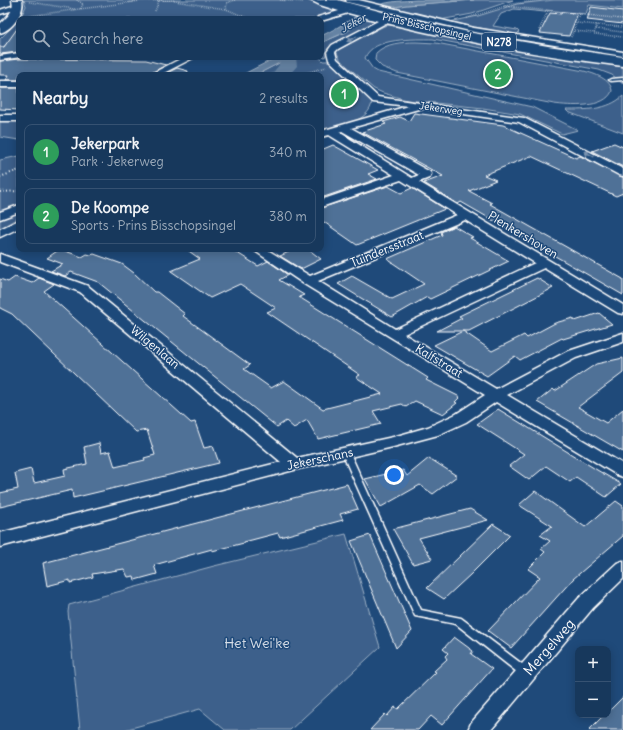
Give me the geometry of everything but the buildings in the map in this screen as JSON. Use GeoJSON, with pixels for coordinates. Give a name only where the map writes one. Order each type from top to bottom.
{"type":"FeatureCollection","features":[{"type":"Feature","properties":{"kind":"main road","name":"Prins Bisschopsingel"},"geometry":{"type":"LineString","coordinates":[[326,0],[499,42],[623,61]]}},
{"type":"Feature","properties":{"kind":"main road","name":"Prins Bisschopsingel"},"geometry":{"type":"LineString","coordinates":[[338,0],[373,12],[505,39],[623,57]]}},
{"type":"Feature","properties":{"kind":"main road"},"geometry":{"type":"LineString","coordinates":[[0,30],[13,17],[18,3]]}},
{"type":"Feature","properties":{"kind":"street","name":"Prins Bisschopsingel"},"geometry":{"type":"LineString","coordinates":[[314,0],[348,11],[373,12],[556,44],[623,54]]}},
{"type":"Feature","properties":{"kind":"street"},"geometry":{"type":"LineString","coordinates":[[350,0],[373,12],[372,28],[335,48],[331,52],[334,60],[376,100],[374,110],[366,121]]}},
{"type":"Feature","properties":{"kind":"street"},"geometry":{"type":"LineString","coordinates":[[0,12],[18,3]]}},
{"type":"Feature","properties":{"kind":"street"},"geometry":{"type":"LineString","coordinates":[[324,18],[348,11]]}},
{"type":"Feature","properties":{"kind":"street","name":"Prins Bisschopsingel"},"geometry":{"type":"LineString","coordinates":[[373,12],[501,46],[623,64]]}},
{"type":"Feature","properties":{"kind":"street"},"geometry":{"type":"LineString","coordinates":[[0,18],[13,17]]}},
{"type":"Feature","properties":{"kind":"street"},"geometry":{"type":"LineString","coordinates":[[0,58],[16,55]]}},
{"type":"Feature","properties":{"kind":"street"},"geometry":{"type":"LineString","coordinates":[[159,72],[185,60]]}},
{"type":"Feature","properties":{"kind":"street"},"geometry":{"type":"LineString","coordinates":[[0,84],[16,84]]}},
{"type":"Feature","properties":{"kind":"street","name":"Jekerweg"},"geometry":{"type":"LineString","coordinates":[[376,100],[423,105],[526,121],[623,172]]}},
{"type":"Feature","properties":{"kind":"street"},"geometry":{"type":"LineString","coordinates":[[332,132],[423,105]]}},
{"type":"Feature","properties":{"kind":"street"},"geometry":{"type":"LineString","coordinates":[[0,118],[16,118]]}},
{"type":"Feature","properties":{"kind":"street"},"geometry":{"type":"LineString","coordinates":[[324,203],[406,179],[425,176],[426,174],[332,132]]}},
{"type":"Feature","properties":{"kind":"street","name":"Plenkershoven"},"geometry":{"type":"LineString","coordinates":[[332,132],[466,216],[623,310]]}},
{"type":"Feature","properties":{"kind":"street"},"geometry":{"type":"LineString","coordinates":[[0,216],[16,209]]}},
{"type":"Feature","properties":{"kind":"street","name":"Tuindersstraat"},"geometry":{"type":"LineString","coordinates":[[308,281],[466,216]]}},
{"type":"Feature","properties":{"kind":"street"},"geometry":{"type":"LineString","coordinates":[[0,234],[16,225]]}},
{"type":"Feature","properties":{"kind":"street","name":"Kalfstraat"},"geometry":{"type":"LineString","coordinates":[[263,252],[394,334],[623,471]]}},
{"type":"Feature","properties":{"kind":"street","name":"Wilgenlaan"},"geometry":{"type":"LineString","coordinates":[[0,258],[55,277],[84,289],[294,464]]}},
{"type":"Feature","properties":{"kind":"street"},"geometry":{"type":"LineString","coordinates":[[394,334],[544,263]]}},
{"type":"Feature","properties":{"kind":"street","name":"Jekerschans"},"geometry":{"type":"LineString","coordinates":[[0,540],[294,464],[393,442],[433,430],[461,418],[496,395],[571,355],[623,336]]}},
{"type":"Feature","properties":{"kind":"street","name":"Mergelweg"},"geometry":{"type":"LineString","coordinates":[[478,730],[586,604],[623,568]]}},
{"type":"Feature","properties":{"kind":"lane"},"geometry":{"type":"LineString","coordinates":[[611,80],[623,79]]}},
{"type":"Feature","properties":{"kind":"lane"},"geometry":{"type":"LineString","coordinates":[[346,453],[418,613],[458,620],[526,673]]}},
{"type":"Feature","properties":{"kind":"path"},"geometry":{"type":"LineString","coordinates":[[75,0],[83,4],[80,10]]}},
{"type":"Feature","properties":{"kind":"path"},"geometry":{"type":"LineString","coordinates":[[128,0],[140,1]]}},
{"type":"Feature","properties":{"kind":"path"},"geometry":{"type":"LineString","coordinates":[[155,11],[159,0]]}},
{"type":"Feature","properties":{"kind":"path"},"geometry":{"type":"LineString","coordinates":[[170,0],[226,9],[243,16]]}},
{"type":"Feature","properties":{"kind":"path"},"geometry":{"type":"LineString","coordinates":[[28,16],[140,1],[174,0]]}},
{"type":"Feature","properties":{"kind":"path"},"geometry":{"type":"LineString","coordinates":[[226,9],[227,3],[235,0]]}},
{"type":"Feature","properties":{"kind":"path"},"geometry":{"type":"LineString","coordinates":[[280,0],[306,2]]}},
{"type":"Feature","properties":{"kind":"path"},"geometry":{"type":"LineString","coordinates":[[511,4],[515,0]]}},
{"type":"Feature","properties":{"kind":"path"},"geometry":{"type":"LineString","coordinates":[[467,18],[511,4],[542,0]]}},
{"type":"Feature","properties":{"kind":"path"},"geometry":{"type":"LineString","coordinates":[[18,3],[31,2],[48,6],[80,10]]}},
{"type":"Feature","properties":{"kind":"path"},"geometry":{"type":"LineString","coordinates":[[504,6],[623,19]]}},
{"type":"Feature","properties":{"kind":"path"},"geometry":{"type":"LineString","coordinates":[[570,39],[580,14]]}},
{"type":"Feature","properties":{"kind":"path"},"geometry":{"type":"LineString","coordinates":[[577,23],[623,28]]}},
{"type":"Feature","properties":{"kind":"path"},"geometry":{"type":"LineString","coordinates":[[594,33],[597,25]]}},
{"type":"Feature","properties":{"kind":"path"},"geometry":{"type":"LineString","coordinates":[[610,36],[612,26]]}},
{"type":"Feature","properties":{"kind":"path"},"geometry":{"type":"LineString","coordinates":[[596,29],[623,32]]}},
{"type":"Feature","properties":{"kind":"path"},"geometry":{"type":"LineString","coordinates":[[574,31],[623,37]]}},
{"type":"Feature","properties":{"kind":"path"},"geometry":{"type":"LineString","coordinates":[[309,72],[330,66]]}},
{"type":"Feature","properties":{"kind":"path"},"geometry":{"type":"LineString","coordinates":[[0,177],[16,171]]}},
{"type":"Feature","properties":{"kind":"path"},"geometry":{"type":"LineString","coordinates":[[0,192],[16,190]]}},
{"type":"Feature","properties":{"kind":"green space"},"geometry":{"type":"Polygon","coordinates":[[[24,0],[306,0],[337,11],[323,16],[21,16],[26,6],[24,0]]]}},
{"type":"Feature","properties":{"kind":"green space"},"geometry":{"type":"Polygon","coordinates":[[[474,0],[513,0],[472,14],[440,20],[390,8],[406,5],[474,0]]]}},
{"type":"Feature","properties":{"kind":"green space"},"geometry":{"type":"Polygon","coordinates":[[[554,0],[623,0],[623,9],[589,5],[586,14],[546,10],[545,12],[514,9],[501,14],[493,26],[517,30],[519,32],[516,35],[449,22],[478,16],[517,4],[554,0]]]}},
{"type":"Feature","properties":{"kind":"green space"},"geometry":{"type":"Polygon","coordinates":[[[366,18],[375,22],[332,45],[328,48],[324,56],[324,42],[346,32],[366,18]]]}},
{"type":"Feature","properties":{"kind":"green space"},"geometry":{"type":"Polygon","coordinates":[[[16,23],[16,30],[3,47],[0,47],[0,39],[16,23]]]}},
{"type":"Feature","properties":{"kind":"green space"},"geometry":{"type":"Polygon","coordinates":[[[390,25],[500,48],[623,67],[623,84],[612,75],[599,70],[433,39],[406,39],[376,46],[369,51],[365,58],[373,69],[378,72],[532,107],[578,130],[562,134],[520,114],[483,108],[407,100],[374,89],[341,61],[336,51],[384,26],[390,25]]]}},
{"type":"Feature","properties":{"kind":"green space"},"geometry":{"type":"Polygon","coordinates":[[[400,43],[436,43],[584,71],[597,75],[606,80],[612,91],[608,97],[595,104],[577,106],[554,104],[397,73],[382,67],[375,60],[376,53],[384,47],[400,43]]]}},
{"type":"Feature","properties":{"kind":"green space"},"geometry":{"type":"Polygon","coordinates":[[[285,60],[330,61],[372,101],[370,108],[360,119],[324,130],[324,72],[262,72],[285,60]]]}},
{"type":"Feature","properties":{"kind":"green space"},"geometry":{"type":"Polygon","coordinates":[[[623,96],[623,133],[566,110],[604,107],[617,101],[623,96]]]}},
{"type":"Feature","properties":{"kind":"green space"},"geometry":{"type":"Polygon","coordinates":[[[0,121],[16,121],[16,140],[0,137],[0,121]]]}},
{"type":"Feature","properties":{"kind":"green space"},"geometry":{"type":"Polygon","coordinates":[[[16,157],[16,219],[0,229],[0,160],[16,157]]]}},
{"type":"Feature","properties":{"kind":"green space","name":"Het Wei'ke"},"geometry":{"type":"Polygon","coordinates":[[[346,534],[380,647],[290,730],[225,730],[200,709],[124,730],[80,730],[68,612],[69,605],[214,566],[346,534]]]}},
{"type":"Feature","properties":{"kind":"water"},"geometry":{"type":"Polygon","coordinates":[[[474,0],[406,5],[390,8],[366,18],[346,32],[324,42],[324,34],[371,8],[397,1],[474,0]]]}},
{"type":"Feature","properties":{"kind":"water"},"geometry":{"type":"Polygon","coordinates":[[[271,60],[285,60],[262,72],[248,72],[271,60]]]}},
{"type":"Feature","properties":{"kind":"waterway","name":"Jeker"},"geometry":{"type":"LineString","coordinates":[[283,72],[288,66],[288,60]]}},
{"type":"Feature","properties":{"kind":"place","name":"De Koompe"},"geometry":{"type":"Point","coordinates":[498,74]}},
{"type":"Feature","properties":{"kind":"place","name":"Jekerpark"},"geometry":{"type":"Point","coordinates":[344,94]}}]}
